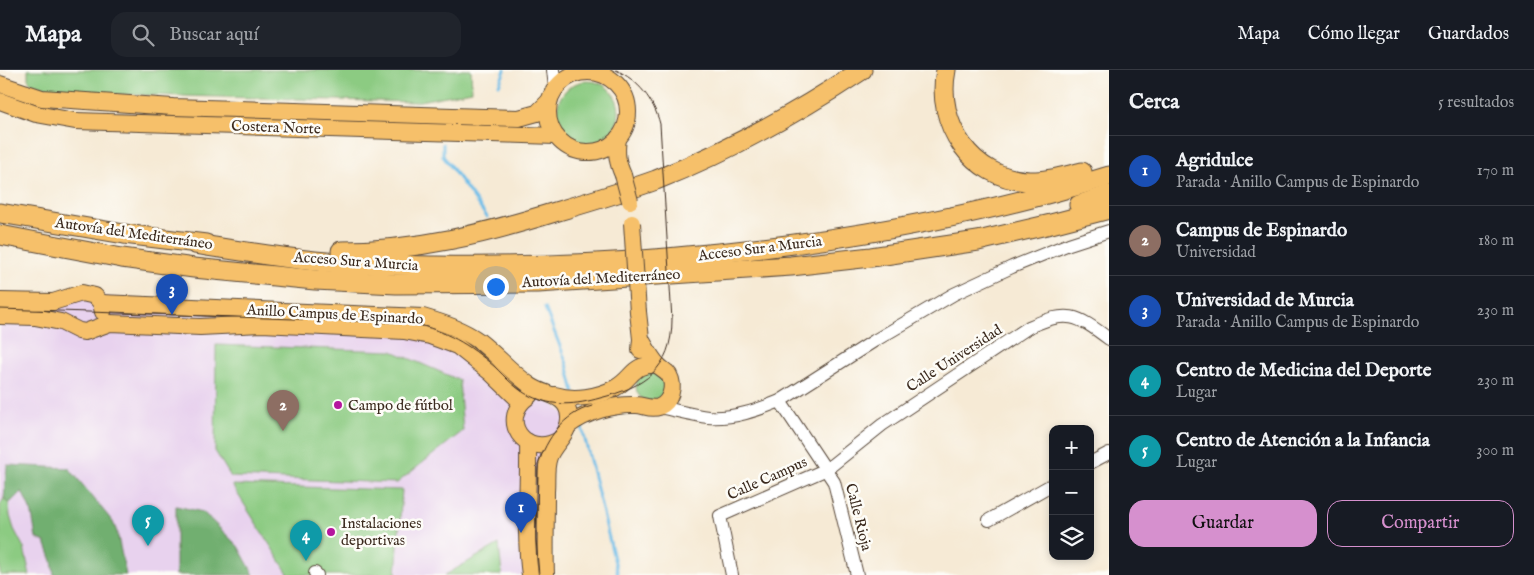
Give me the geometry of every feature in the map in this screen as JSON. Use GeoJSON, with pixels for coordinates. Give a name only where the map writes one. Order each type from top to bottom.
{"type":"FeatureCollection","features":[{"type":"Feature","properties":{"kind":"highway","name":"Autovía del Mediterráneo"},"geometry":{"type":"LineString","coordinates":[[0,212],[124,234],[195,244],[348,252],[413,247],[472,236],[653,181],[759,132],[815,101],[862,70]]}},
{"type":"Feature","properties":{"kind":"highway"},"geometry":{"type":"LineString","coordinates":[[946,70],[943,91],[951,127],[964,149],[980,164],[991,171],[1015,180],[1030,181],[1060,177],[1109,163]]}},
{"type":"Feature","properties":{"kind":"highway","name":"Acceso Sur a Murcia"},"geometry":{"type":"LineString","coordinates":[[195,244],[314,261],[401,265],[524,267],[638,261],[780,248],[902,228],[1022,202],[1109,176]]}},
{"type":"Feature","properties":{"kind":"highway"},"geometry":{"type":"LineString","coordinates":[[907,251],[1002,228],[1109,195]]}},
{"type":"Feature","properties":{"kind":"highway","name":"Autovía del Mediterráneo"},"geometry":{"type":"LineString","coordinates":[[0,235],[122,258],[194,268],[315,280],[396,284],[530,283],[791,266],[978,241],[1109,209]]}},
{"type":"Feature","properties":{"kind":"main road","name":"Costera Norte"},"geometry":{"type":"LineString","coordinates":[[0,84],[42,98],[173,107],[519,118],[537,113],[568,77],[582,71],[608,77],[615,82],[624,96],[628,111],[627,119],[625,127],[618,138]]}},
{"type":"Feature","properties":{"kind":"main road"},"geometry":{"type":"LineString","coordinates":[[552,95],[548,113],[550,125],[555,136],[571,149],[581,152],[602,150],[618,138]]}},
{"type":"Feature","properties":{"kind":"main road","name":"Costera Norte"},"geometry":{"type":"LineString","coordinates":[[0,101],[36,114],[75,121],[555,136]]}},
{"type":"Feature","properties":{"kind":"main road"},"geometry":{"type":"LineString","coordinates":[[618,138],[616,154],[630,201],[641,339],[635,370],[628,382],[630,394],[638,405]]}},
{"type":"Feature","properties":{"kind":"main road"},"geometry":{"type":"LineString","coordinates":[[592,152],[610,157],[620,169]]}},
{"type":"Feature","properties":{"kind":"main road","name":"Anillo Campus de Espinardo"},"geometry":{"type":"LineString","coordinates":[[0,300],[53,302],[70,298],[82,292],[95,296],[101,303],[423,317],[451,325],[478,340],[525,382],[550,394],[566,405],[569,417],[568,426]]}},
{"type":"Feature","properties":{"kind":"main road"},"geometry":{"type":"LineString","coordinates":[[70,298],[64,311],[65,319],[70,326]]}},
{"type":"Feature","properties":{"kind":"main road"},"geometry":{"type":"LineString","coordinates":[[97,326],[102,317],[101,303]]}},
{"type":"Feature","properties":{"kind":"main road","name":"Anillo Campus de Espinardo"},"geometry":{"type":"LineString","coordinates":[[0,316],[35,317],[61,322],[85,332],[97,326],[110,323],[200,327],[262,324],[404,331],[430,336],[457,346],[476,360],[521,402]]}},
{"type":"Feature","properties":{"kind":"main road"},"geometry":{"type":"LineString","coordinates":[[546,575],[545,545],[549,457],[568,426],[578,418],[619,406],[659,407],[670,397],[673,387],[670,376],[666,370],[658,365],[641,339]]}},
{"type":"Feature","properties":{"kind":"main road"},"geometry":{"type":"LineString","coordinates":[[559,440],[551,445],[536,446],[520,436],[514,419],[516,410],[521,402],[536,392],[574,399],[596,394],[616,387],[635,370],[646,364],[658,365]]}},
{"type":"Feature","properties":{"kind":"main road"},"geometry":{"type":"LineString","coordinates":[[528,442],[530,575]]}},
{"type":"Feature","properties":{"kind":"street"},"geometry":{"type":"LineString","coordinates":[[552,95],[553,70]]}},
{"type":"Feature","properties":{"kind":"street"},"geometry":{"type":"LineString","coordinates":[[659,407],[710,417],[738,415],[780,401],[874,341],[954,294],[1053,250],[1109,231]]}},
{"type":"Feature","properties":{"kind":"street","name":"Calle Universidad"},"geometry":{"type":"LineString","coordinates":[[827,469],[882,425],[1030,327],[1047,319],[1074,316],[1109,339]]}},
{"type":"Feature","properties":{"kind":"street"},"geometry":{"type":"LineString","coordinates":[[673,387],[676,398],[685,407],[710,417]]}},
{"type":"Feature","properties":{"kind":"street","name":"Calle Rioja"},"geometry":{"type":"LineString","coordinates":[[780,401],[834,482],[857,575]]}},
{"type":"Feature","properties":{"kind":"street"},"geometry":{"type":"LineString","coordinates":[[1094,461],[1109,453]]}},
{"type":"Feature","properties":{"kind":"street","name":"Calle Campus"},"geometry":{"type":"LineString","coordinates":[[732,575],[720,516],[827,469]]}},
{"type":"Feature","properties":{"kind":"street"},"geometry":{"type":"LineString","coordinates":[[989,520],[1049,486]]}},
{"type":"Feature","properties":{"kind":"shaded area"},"geometry":{"type":"Polygon","coordinates":[[[95,296],[451,325],[569,417],[549,457],[546,575],[0,575],[0,301],[95,296]]]}},
{"type":"Feature","properties":{"kind":"green space"},"geometry":{"type":"Polygon","coordinates":[[[28,70],[471,70],[472,91],[415,102],[65,93],[31,83],[28,79],[28,70]]]}},
{"type":"Feature","properties":{"kind":"green space"},"geometry":{"type":"Polygon","coordinates":[[[582,81],[594,81],[610,90],[617,100],[619,112],[617,124],[610,134],[594,143],[582,143],[571,138],[562,129],[557,118],[557,106],[562,95],[571,86],[582,81]]]}},
{"type":"Feature","properties":{"kind":"green space","name":"Campo de fútbol"},"geometry":{"type":"Polygon","coordinates":[[[216,345],[392,351],[459,380],[463,431],[397,483],[231,477],[215,451],[216,345]]]}},
{"type":"Feature","properties":{"kind":"green space"},"geometry":{"type":"Polygon","coordinates":[[[650,373],[660,377],[664,387],[660,397],[650,401],[640,397],[636,387],[640,377],[650,373]]]}},
{"type":"Feature","properties":{"kind":"green space"},"geometry":{"type":"Polygon","coordinates":[[[7,465],[69,468],[113,522],[117,532],[126,575],[54,575],[52,561],[45,542],[36,538],[32,514],[22,491],[9,504],[4,498],[7,465]]]}},
{"type":"Feature","properties":{"kind":"green space","name":"Instalaciones deportivas"},"geometry":{"type":"Polygon","coordinates":[[[232,485],[402,490],[396,575],[289,575],[232,485]]]}},
{"type":"Feature","properties":{"kind":"green space"},"geometry":{"type":"Polygon","coordinates":[[[4,498],[9,504],[14,529],[24,548],[30,575],[0,575],[0,505],[4,498]]]}},
{"type":"Feature","properties":{"kind":"green space"},"geometry":{"type":"Polygon","coordinates":[[[176,506],[203,512],[238,546],[254,575],[176,575],[176,506]]]}},
{"type":"Feature","properties":{"kind":"green space","name":"Instalaciones deportivas"},"geometry":{"type":"Polygon","coordinates":[[[499,544],[502,575],[445,575],[499,544]]]}},
{"type":"Feature","properties":{"kind":"waterway"},"geometry":{"type":"LineString","coordinates":[[499,85],[505,70]]}},
{"type":"Feature","properties":{"kind":"waterway"},"geometry":{"type":"LineString","coordinates":[[443,144],[443,156],[487,217]]}},
{"type":"Feature","properties":{"kind":"waterway"},"geometry":{"type":"LineString","coordinates":[[545,308],[567,364],[574,392]]}},
{"type":"Feature","properties":{"kind":"waterway"},"geometry":{"type":"LineString","coordinates":[[581,423],[618,575]]}},
{"type":"Feature","properties":{"kind":"tram line"},"geometry":{"type":"LineString","coordinates":[[0,309],[412,323],[436,330],[466,345],[495,367],[520,390],[539,400],[565,404],[616,394],[642,381],[653,373],[661,363],[671,337],[672,320],[660,124],[654,107],[644,92],[631,79],[616,70]]}},
{"type":"Feature","properties":{"kind":"tram line"},"geometry":{"type":"LineString","coordinates":[[539,575],[536,539],[538,465],[546,446],[558,428],[573,415],[592,406]]}},
{"type":"Feature","properties":{"kind":"place","name":"Universidad de Murcia"},"geometry":{"type":"Point","coordinates":[172,315]}},
{"type":"Feature","properties":{"kind":"place","name":"Campo de fútbol"},"geometry":{"type":"Point","coordinates":[338,405]}},
{"type":"Feature","properties":{"kind":"place","name":"Campus de Espinardo"},"geometry":{"type":"Point","coordinates":[283,431]}},
{"type":"Feature","properties":{"kind":"place","name":"Instalaciones deportivas"},"geometry":{"type":"Point","coordinates":[331,532]}},
{"type":"Feature","properties":{"kind":"place","name":"Agridulce"},"geometry":{"type":"Point","coordinates":[521,533]}},
{"type":"Feature","properties":{"kind":"place","name":"Centro de Atención a la Infancia"},"geometry":{"type":"Point","coordinates":[148,546]}},
{"type":"Feature","properties":{"kind":"place","name":"Centro de Medicina del Deporte"},"geometry":{"type":"Point","coordinates":[306,561]}}]}
